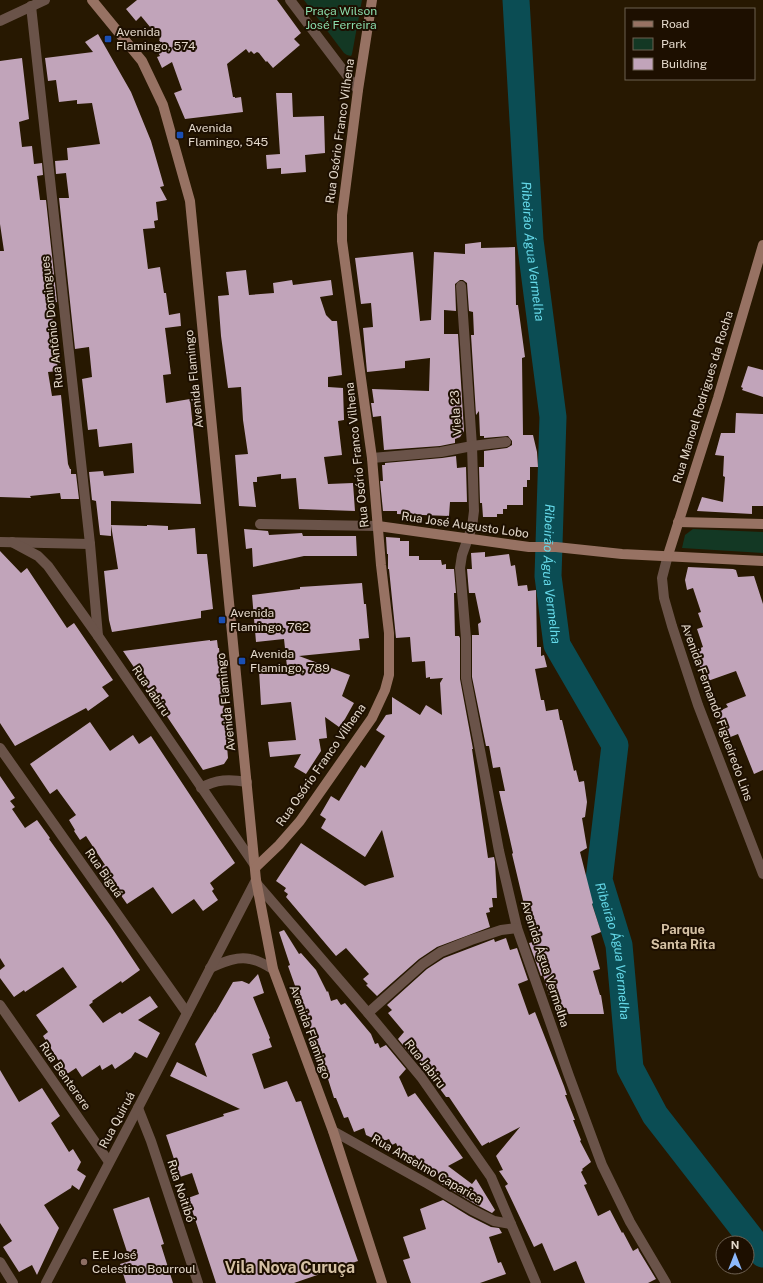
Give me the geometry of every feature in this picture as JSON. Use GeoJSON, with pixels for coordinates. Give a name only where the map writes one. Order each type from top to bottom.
{"type":"FeatureCollection","features":[{"type":"Feature","properties":{"kind":"street"},"geometry":{"type":"LineString","coordinates":[[0,21],[45,0]]}},
{"type":"Feature","properties":{"kind":"street","name":"Avenida Flamingo"},"geometry":{"type":"LineString","coordinates":[[92,0],[142,61],[163,105],[190,201],[256,867],[256,882],[274,969],[333,1131],[382,1283]]}},
{"type":"Feature","properties":{"kind":"street"},"geometry":{"type":"LineString","coordinates":[[290,0],[358,90]]}},
{"type":"Feature","properties":{"kind":"street","name":"Rua Osório Franco Vilhena"},"geometry":{"type":"LineString","coordinates":[[256,867],[279,846],[300,821],[372,718],[385,690],[389,675],[389,633],[372,458],[342,241],[342,215],[358,90],[372,0]]}},
{"type":"Feature","properties":{"kind":"street","name":"Rua Antônio Domingues"},"geometry":{"type":"LineString","coordinates":[[30,6],[90,544],[98,636]]}},
{"type":"Feature","properties":{"kind":"street","name":"Rua Manoel Rodrigues da Rocha"},"geometry":{"type":"LineString","coordinates":[[668,555],[718,398],[763,245]]}},
{"type":"Feature","properties":{"kind":"street","name":"Viela 23"},"geometry":{"type":"LineString","coordinates":[[461,286],[472,446],[474,511],[472,528],[468,538]]}},
{"type":"Feature","properties":{"kind":"street"},"geometry":{"type":"LineString","coordinates":[[372,458],[441,452],[472,446],[506,442]]}},
{"type":"Feature","properties":{"kind":"street"},"geometry":{"type":"LineString","coordinates":[[678,522],[763,524]]}},
{"type":"Feature","properties":{"kind":"street","name":"Rua José Augusto Lobo"},"geometry":{"type":"LineString","coordinates":[[260,524],[378,526],[528,547],[556,547],[622,554],[668,555],[763,561]]}},
{"type":"Feature","properties":{"kind":"street","name":"Avenida Água Vermelha"},"geometry":{"type":"LineString","coordinates":[[468,538],[462,555],[460,568],[466,638],[466,678],[499,851],[517,928],[602,1165],[630,1222],[666,1283]]}},
{"type":"Feature","properties":{"kind":"street","name":"Rua Jabiru"},"geometry":{"type":"LineString","coordinates":[[0,542],[90,544]]}},
{"type":"Feature","properties":{"kind":"street","name":"Rua Jabiru"},"geometry":{"type":"LineString","coordinates":[[12,542],[38,556],[48,566],[98,636],[256,867]]}},
{"type":"Feature","properties":{"kind":"street","name":"Avenida Fernando Figueiredo Lins"},"geometry":{"type":"LineString","coordinates":[[668,555],[662,578],[664,598],[672,626],[698,705],[763,874]]}},
{"type":"Feature","properties":{"kind":"street","name":"Rua Biguá"},"geometry":{"type":"LineString","coordinates":[[0,748],[187,1013]]}},
{"type":"Feature","properties":{"kind":"street"},"geometry":{"type":"LineString","coordinates":[[201,788],[220,781],[232,780],[247,782]]}},
{"type":"Feature","properties":{"kind":"street","name":"Rua Jabiru"},"geometry":{"type":"LineString","coordinates":[[256,882],[421,1077],[491,1177],[536,1283]]}},
{"type":"Feature","properties":{"kind":"street","name":"Rua Quiruá"},"geometry":{"type":"LineString","coordinates":[[46,1283],[256,882]]}},
{"type":"Feature","properties":{"kind":"street"},"geometry":{"type":"LineString","coordinates":[[368,1013],[423,964],[441,952],[502,930],[517,928]]}},
{"type":"Feature","properties":{"kind":"street"},"geometry":{"type":"LineString","coordinates":[[210,968],[224,962],[250,958],[274,969]]}},
{"type":"Feature","properties":{"kind":"street","name":"Rua Benterere"},"geometry":{"type":"LineString","coordinates":[[0,1005],[110,1162]]}},
{"type":"Feature","properties":{"kind":"street","name":"Rua Noitibó"},"geometry":{"type":"LineString","coordinates":[[138,1108],[151,1141],[198,1283]]}},
{"type":"Feature","properties":{"kind":"street","name":"Rua Anselmo Caparica"},"geometry":{"type":"LineString","coordinates":[[333,1131],[472,1210],[494,1220],[511,1224]]}},
{"type":"Feature","properties":{"kind":"street"},"geometry":{"type":"LineString","coordinates":[[0,1262],[13,1283]]}},
{"type":"Feature","properties":{"kind":"green space","name":"Praça Wilson José Ferreira"},"geometry":{"type":"Polygon","coordinates":[[[304,0],[362,0],[351,56],[344,53],[304,0]]]}},
{"type":"Feature","properties":{"kind":"green space"},"geometry":{"type":"Polygon","coordinates":[[[693,529],[763,532],[763,553],[682,548],[685,535],[693,529]]]}},
{"type":"Feature","properties":{"kind":"building"},"geometry":{"type":"Polygon","coordinates":[[[137,0],[277,0],[301,33],[294,39],[300,45],[273,68],[259,53],[257,52],[254,54],[251,51],[249,53],[246,49],[227,64],[233,97],[241,97],[243,112],[185,119],[174,93],[182,90],[172,62],[162,68],[157,57],[160,56],[155,47],[161,43],[159,40],[160,39],[141,16],[136,21],[126,9],[137,0]]]}},
{"type":"Feature","properties":{"kind":"building"},"geometry":{"type":"Polygon","coordinates":[[[98,34],[131,92],[151,141],[164,186],[160,187],[167,200],[156,202],[158,220],[154,221],[155,228],[143,229],[148,269],[160,267],[169,315],[180,313],[181,326],[165,328],[171,374],[163,375],[166,403],[190,399],[201,504],[111,501],[111,536],[100,535],[96,501],[92,500],[89,472],[103,471],[104,476],[134,473],[132,443],[99,447],[97,429],[88,430],[82,379],[92,377],[89,347],[75,349],[59,198],[69,198],[66,173],[56,174],[55,161],[68,160],[67,148],[100,144],[92,103],[77,104],[77,100],[59,102],[56,80],[48,81],[45,58],[93,52],[85,42],[98,34]]]}},
{"type":"Feature","properties":{"kind":"building"},"geometry":{"type":"Polygon","coordinates":[[[22,58],[29,119],[19,122],[22,147],[32,146],[34,164],[42,163],[43,175],[37,176],[40,200],[46,200],[57,302],[51,303],[58,371],[48,372],[52,396],[61,395],[68,464],[71,469],[71,474],[76,474],[79,499],[61,499],[60,493],[30,496],[31,498],[0,497],[0,251],[4,251],[0,224],[0,61],[22,58]]]}},
{"type":"Feature","properties":{"kind":"building"},"geometry":{"type":"Polygon","coordinates":[[[276,93],[292,93],[293,117],[324,116],[325,153],[305,155],[306,172],[281,174],[281,168],[267,169],[266,155],[280,154],[276,93]]]}},
{"type":"Feature","properties":{"kind":"building"},"geometry":{"type":"Polygon","coordinates":[[[481,242],[481,248],[515,247],[516,305],[518,305],[525,357],[522,358],[523,435],[533,435],[537,452],[538,467],[530,467],[530,480],[527,480],[527,487],[523,487],[523,505],[507,505],[507,509],[503,509],[503,514],[497,514],[497,517],[483,517],[482,503],[480,503],[479,467],[484,467],[484,451],[507,448],[512,445],[512,441],[508,436],[484,438],[484,436],[480,436],[479,411],[476,415],[471,335],[474,335],[473,312],[469,311],[467,283],[460,280],[455,284],[456,311],[444,310],[444,334],[458,334],[464,431],[460,437],[455,439],[455,443],[440,446],[384,450],[381,416],[373,417],[371,403],[374,403],[372,389],[429,391],[430,358],[405,361],[405,368],[367,372],[363,328],[373,327],[371,303],[361,304],[355,258],[413,252],[420,321],[431,320],[434,252],[465,254],[465,244],[481,242]]]}},
{"type":"Feature","properties":{"kind":"building"},"geometry":{"type":"Polygon","coordinates":[[[246,270],[249,295],[274,293],[273,283],[292,280],[293,285],[331,280],[333,295],[320,297],[326,315],[332,321],[337,321],[342,375],[328,377],[328,387],[343,388],[344,420],[338,421],[342,455],[324,457],[328,484],[353,483],[355,511],[299,509],[296,478],[281,479],[281,474],[257,477],[257,482],[253,482],[256,507],[239,506],[235,455],[248,454],[243,420],[241,387],[228,388],[221,336],[218,296],[229,295],[226,272],[246,270]]]}},
{"type":"Feature","properties":{"kind":"building"},"geometry":{"type":"Polygon","coordinates":[[[748,366],[763,370],[763,397],[742,390],[743,388],[741,387],[748,366]]]}},
{"type":"Feature","properties":{"kind":"building"},"geometry":{"type":"Polygon","coordinates":[[[736,413],[763,414],[763,506],[752,506],[752,514],[697,511],[702,497],[723,502],[725,477],[723,476],[724,456],[715,455],[721,433],[735,433],[736,413]]]}},
{"type":"Feature","properties":{"kind":"building"},"geometry":{"type":"Polygon","coordinates":[[[456,456],[457,468],[466,467],[467,502],[450,502],[449,516],[397,514],[397,511],[383,511],[380,481],[383,481],[382,465],[385,465],[385,463],[456,456]]]}},
{"type":"Feature","properties":{"kind":"building"},"geometry":{"type":"Polygon","coordinates":[[[111,525],[168,526],[168,530],[195,528],[197,554],[207,554],[213,609],[201,611],[201,618],[112,632],[109,620],[104,571],[118,569],[111,525]]]}},
{"type":"Feature","properties":{"kind":"building"},"geometry":{"type":"Polygon","coordinates":[[[244,529],[268,531],[269,535],[302,533],[303,536],[356,536],[357,556],[304,556],[253,567],[252,548],[246,549],[244,529]]]}},
{"type":"Feature","properties":{"kind":"building"},"geometry":{"type":"Polygon","coordinates":[[[386,537],[400,538],[400,541],[409,541],[409,556],[419,556],[419,560],[441,560],[442,565],[446,564],[446,569],[454,569],[456,593],[454,593],[455,636],[459,636],[460,638],[460,679],[473,749],[488,858],[494,857],[495,862],[497,898],[492,898],[493,907],[489,908],[490,912],[486,913],[490,927],[437,947],[419,959],[377,996],[366,985],[368,984],[363,979],[369,974],[346,948],[336,956],[286,897],[288,894],[284,891],[286,888],[276,881],[301,843],[365,886],[394,877],[382,830],[365,857],[321,828],[326,819],[320,815],[331,796],[339,801],[361,765],[365,768],[385,736],[376,730],[386,715],[392,714],[392,697],[420,715],[426,705],[442,715],[440,683],[443,678],[426,678],[425,661],[412,662],[410,637],[396,638],[386,537]]]}},
{"type":"Feature","properties":{"kind":"building"},"geometry":{"type":"Polygon","coordinates":[[[0,551],[21,573],[27,568],[67,628],[74,623],[113,680],[102,687],[109,696],[88,711],[86,708],[15,746],[0,723],[0,551]]]}},
{"type":"Feature","properties":{"kind":"building"},"geometry":{"type":"Polygon","coordinates":[[[485,552],[485,557],[509,554],[511,566],[515,565],[518,586],[527,585],[528,591],[536,590],[537,647],[541,647],[541,656],[544,655],[547,667],[535,669],[541,700],[544,700],[546,711],[558,709],[574,771],[576,770],[579,782],[584,781],[587,802],[585,817],[582,818],[587,848],[580,852],[592,904],[601,932],[591,936],[600,969],[593,971],[601,995],[604,1014],[565,1014],[564,1007],[559,1008],[557,993],[549,995],[543,975],[541,976],[529,943],[533,942],[499,791],[505,791],[500,767],[493,768],[489,746],[486,746],[472,677],[472,635],[479,635],[478,624],[481,622],[475,593],[469,593],[467,569],[472,569],[471,553],[485,552]]]}},
{"type":"Feature","properties":{"kind":"building"},"geometry":{"type":"Polygon","coordinates":[[[688,567],[733,569],[736,570],[738,577],[754,576],[763,604],[763,770],[754,774],[738,734],[728,738],[717,712],[728,707],[726,704],[746,696],[736,671],[705,682],[701,671],[695,650],[703,647],[697,629],[703,627],[698,613],[701,612],[693,588],[687,590],[685,580],[688,567]]]}},
{"type":"Feature","properties":{"kind":"building"},"geometry":{"type":"Polygon","coordinates":[[[362,583],[364,604],[366,604],[369,638],[359,639],[360,650],[299,656],[350,675],[342,696],[354,703],[339,727],[325,717],[327,738],[319,739],[321,751],[306,774],[294,767],[301,754],[270,757],[268,742],[296,740],[291,702],[261,705],[259,670],[287,667],[284,639],[256,642],[252,595],[300,589],[300,587],[362,583]]]}},
{"type":"Feature","properties":{"kind":"building"},"geometry":{"type":"Polygon","coordinates":[[[217,640],[219,648],[228,758],[224,764],[203,770],[123,651],[217,640]]]}},
{"type":"Feature","properties":{"kind":"building"},"geometry":{"type":"Polygon","coordinates":[[[90,722],[110,751],[133,735],[139,744],[151,736],[235,863],[210,883],[214,889],[212,891],[218,900],[203,911],[194,899],[172,914],[153,887],[127,904],[101,867],[105,865],[86,836],[80,840],[74,831],[75,830],[69,820],[76,815],[57,789],[50,794],[30,764],[90,722]]]}},
{"type":"Feature","properties":{"kind":"building"},"geometry":{"type":"Polygon","coordinates":[[[0,776],[15,798],[10,801],[15,807],[12,809],[25,828],[37,820],[140,970],[122,983],[121,981],[92,1001],[93,1002],[89,1005],[103,1023],[120,1012],[122,1014],[150,996],[158,1007],[138,1020],[160,1033],[147,1058],[135,1052],[131,1058],[115,1069],[112,1064],[102,1070],[100,1065],[82,1077],[76,1068],[67,1074],[43,1036],[48,1032],[36,1015],[77,987],[63,967],[25,992],[24,990],[14,997],[0,978],[0,970],[5,966],[0,958],[0,776]]]}},
{"type":"Feature","properties":{"kind":"building"},"geometry":{"type":"Polygon","coordinates":[[[284,930],[299,954],[301,953],[316,970],[327,992],[328,991],[331,1001],[337,999],[341,1005],[345,1003],[371,1034],[375,1044],[378,1043],[380,1048],[386,1045],[406,1069],[399,1077],[408,1097],[415,1093],[463,1158],[448,1166],[472,1184],[476,1179],[495,1210],[492,1213],[440,1183],[437,1172],[428,1176],[415,1155],[408,1159],[401,1154],[396,1143],[392,1145],[389,1139],[381,1142],[366,1135],[364,1128],[354,1132],[348,1117],[344,1118],[336,1098],[334,1098],[328,1079],[329,1078],[288,966],[290,965],[279,932],[284,930]]]}},
{"type":"Feature","properties":{"kind":"building"},"geometry":{"type":"Polygon","coordinates":[[[506,938],[510,950],[517,948],[528,980],[518,984],[529,1015],[535,1012],[564,1086],[567,1095],[565,1095],[575,1120],[573,1120],[581,1140],[580,1141],[591,1162],[582,1169],[583,1170],[581,1172],[587,1184],[584,1185],[598,1216],[610,1210],[633,1251],[638,1248],[656,1279],[648,1283],[585,1283],[576,1261],[554,1271],[542,1243],[534,1247],[505,1186],[508,1184],[499,1171],[503,1170],[496,1156],[520,1127],[482,1146],[449,1097],[446,1097],[417,1058],[415,1060],[398,1039],[404,1032],[388,1013],[392,1010],[387,1005],[427,969],[444,958],[494,939],[495,942],[506,938]]]}},
{"type":"Feature","properties":{"kind":"building"},"geometry":{"type":"Polygon","coordinates":[[[258,974],[264,993],[253,997],[270,1038],[272,1047],[252,1054],[264,1089],[287,1081],[296,1102],[301,1101],[358,1261],[294,1283],[216,1283],[188,1198],[199,1194],[192,1173],[180,1177],[166,1135],[224,1116],[223,1114],[240,1109],[170,1076],[177,1062],[207,1077],[195,1044],[233,982],[242,981],[249,984],[258,974]]]}},
{"type":"Feature","properties":{"kind":"building"},"geometry":{"type":"Polygon","coordinates":[[[0,1070],[19,1102],[42,1088],[60,1116],[51,1123],[69,1152],[73,1149],[81,1162],[77,1170],[86,1176],[79,1190],[72,1185],[71,1188],[44,1205],[59,1228],[37,1275],[32,1265],[19,1272],[3,1247],[12,1241],[0,1223],[0,1070]]]}},
{"type":"Feature","properties":{"kind":"building"},"geometry":{"type":"Polygon","coordinates":[[[149,1197],[164,1244],[161,1245],[173,1283],[126,1283],[120,1264],[130,1261],[113,1209],[149,1197]]]}},
{"type":"Feature","properties":{"kind":"building"},"geometry":{"type":"Polygon","coordinates":[[[443,1200],[491,1227],[499,1228],[502,1233],[489,1237],[498,1263],[501,1262],[506,1274],[480,1283],[411,1283],[403,1260],[410,1258],[403,1237],[426,1229],[420,1209],[443,1200]]]}},
{"type":"Feature","properties":{"kind":"waterway","name":"Ribeirão Água Vermelha"},"geometry":{"type":"LineString","coordinates":[[516,0],[530,240],[553,417],[548,576],[557,645],[615,745],[599,880],[619,945],[630,1068],[655,1115],[763,1254]]}},
{"type":"Feature","properties":{"kind":"place","name":"Avenida Flamingo, 574"},"geometry":{"type":"Point","coordinates":[108,39]}},
{"type":"Feature","properties":{"kind":"place","name":"Avenida Flamingo, 545"},"geometry":{"type":"Point","coordinates":[180,135]}},
{"type":"Feature","properties":{"kind":"place","name":"Avenida Flamingo, 762"},"geometry":{"type":"Point","coordinates":[222,620]}},
{"type":"Feature","properties":{"kind":"place","name":"Avenida Flamingo, 789"},"geometry":{"type":"Point","coordinates":[242,661]}},
{"type":"Feature","properties":{"kind":"place","name":"E.E José Celestino Bourroul"},"geometry":{"type":"Point","coordinates":[84,1262]}},
{"type":"Feature","properties":{"kind":"district","name":"Parque Santa Rita"},"geometry":{"type":"Point","coordinates":[683,936]}},
{"type":"Feature","properties":{"kind":"district","name":"Vila Nova Curuça"},"geometry":{"type":"Point","coordinates":[290,1267]}}]}
